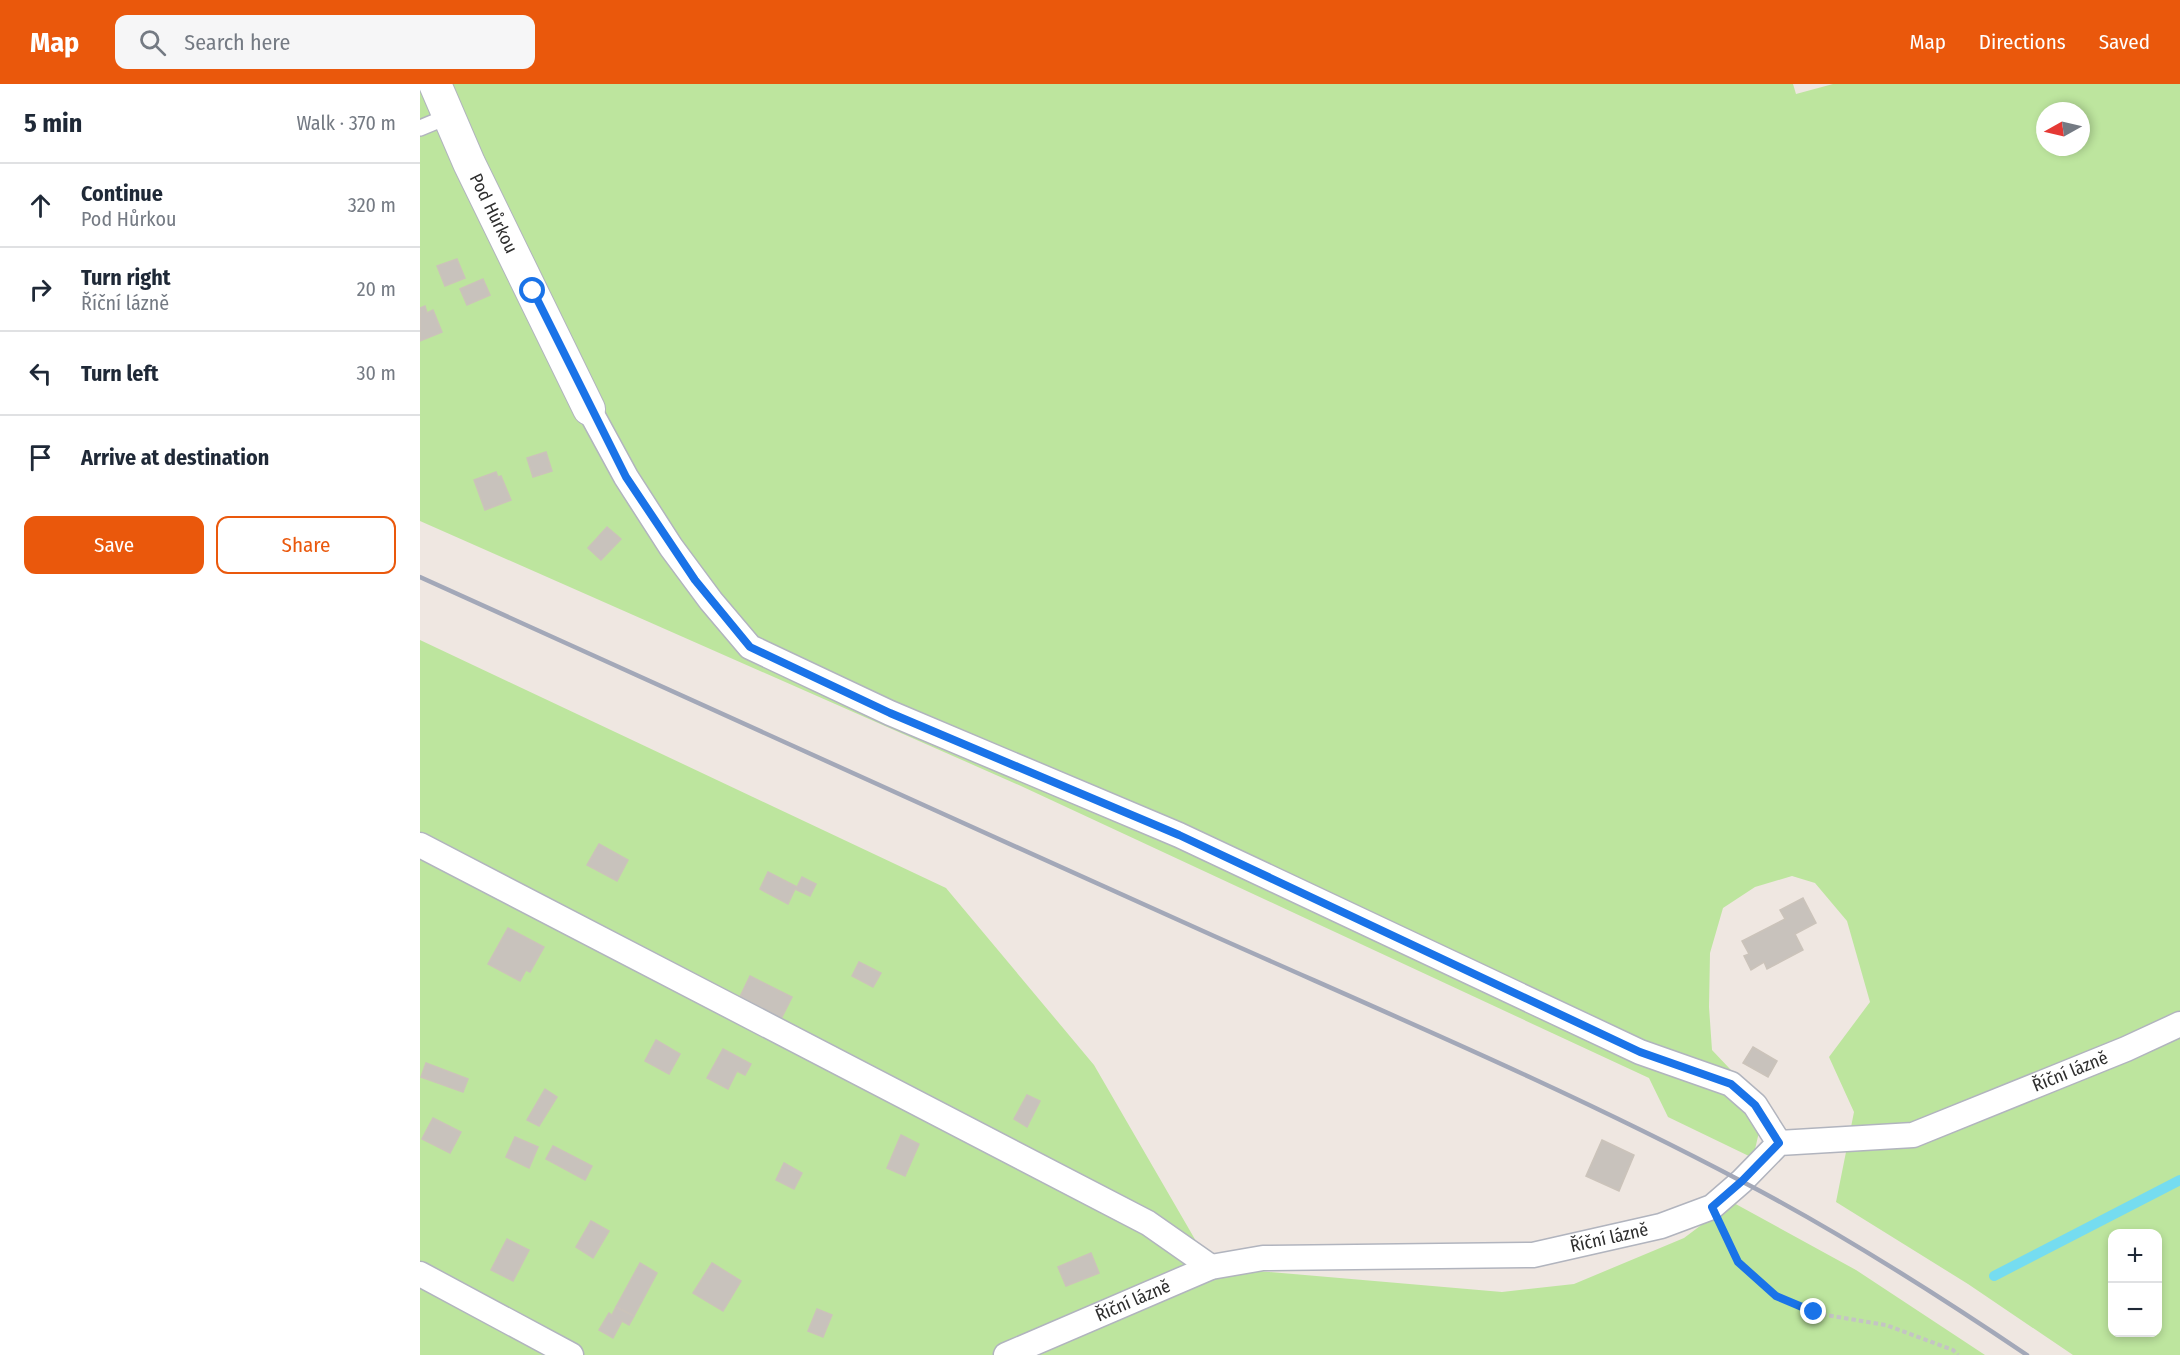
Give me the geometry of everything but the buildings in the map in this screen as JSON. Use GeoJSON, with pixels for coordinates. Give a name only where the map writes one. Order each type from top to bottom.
{"type":"FeatureCollection","features":[{"type":"Feature","properties":{"kind":"street","name":"Pod Hůrkou"},"geometry":{"type":"LineString","coordinates":[[435,84],[448,116],[590,409],[626,477],[671,547],[750,647],[890,713],[1179,835],[1640,1052],[1731,1084],[1755,1105],[1779,1143]]}},
{"type":"Feature","properties":{"kind":"street"},"geometry":{"type":"LineString","coordinates":[[420,844],[1148,1223],[1211,1267]]}},
{"type":"Feature","properties":{"kind":"street","name":"Říční lázně"},"geometry":{"type":"LineString","coordinates":[[1006,1355],[1211,1267],[1263,1258],[1533,1255],[1661,1226],[1712,1207],[1742,1181],[1779,1143],[1913,1135],[2126,1049],[2180,1024]]}},
{"type":"Feature","properties":{"kind":"street"},"geometry":{"type":"LineString","coordinates":[[420,1274],[571,1355]]}},
{"type":"Feature","properties":{"kind":"lane"},"geometry":{"type":"LineString","coordinates":[[420,128],[448,116]]}},
{"type":"Feature","properties":{"kind":"path"},"geometry":{"type":"LineString","coordinates":[[1712,1207],[1738,1262],[1776,1296],[1814,1312],[1886,1325],[1953,1350],[1958,1355]]}},
{"type":"Feature","properties":{"kind":"green space"},"geometry":{"type":"Polygon","coordinates":[[[420,84],[1793,84],[1796,94],[1833,84],[2180,84],[2180,1355],[2073,1355],[1968,1284],[1836,1202],[1854,1112],[1829,1057],[1870,1002],[1847,921],[1815,883],[1792,876],[1755,887],[1723,908],[1710,953],[1709,1007],[1712,1050],[1765,1106],[1753,1158],[1668,1117],[1649,1078],[1021,786],[420,521],[420,84]]]}},
{"type":"Feature","properties":{"kind":"green space"},"geometry":{"type":"Polygon","coordinates":[[[420,640],[946,888],[1094,1065],[1211,1267],[1502,1292],[1574,1284],[1684,1238],[1732,1202],[1856,1270],[1985,1355],[420,1355],[420,640]]]}},
{"type":"Feature","properties":{"kind":"waterway"},"geometry":{"type":"LineString","coordinates":[[1994,1276],[2180,1180]]}},
{"type":"Feature","properties":{"kind":"railway"},"geometry":{"type":"LineString","coordinates":[[420,577],[1613,1116],[1816,1222],[1923,1286],[2027,1355]]}},
{"type":"Feature","properties":{"kind":"route"},"geometry":{"type":"LineString","coordinates":[[533,291],[626,477],[695,580],[750,647],[890,713],[1179,835],[1414,948],[1640,1052],[1731,1084],[1755,1105],[1779,1143],[1742,1181],[1712,1207],[1738,1262],[1776,1296],[1814,1312]]}}]}
